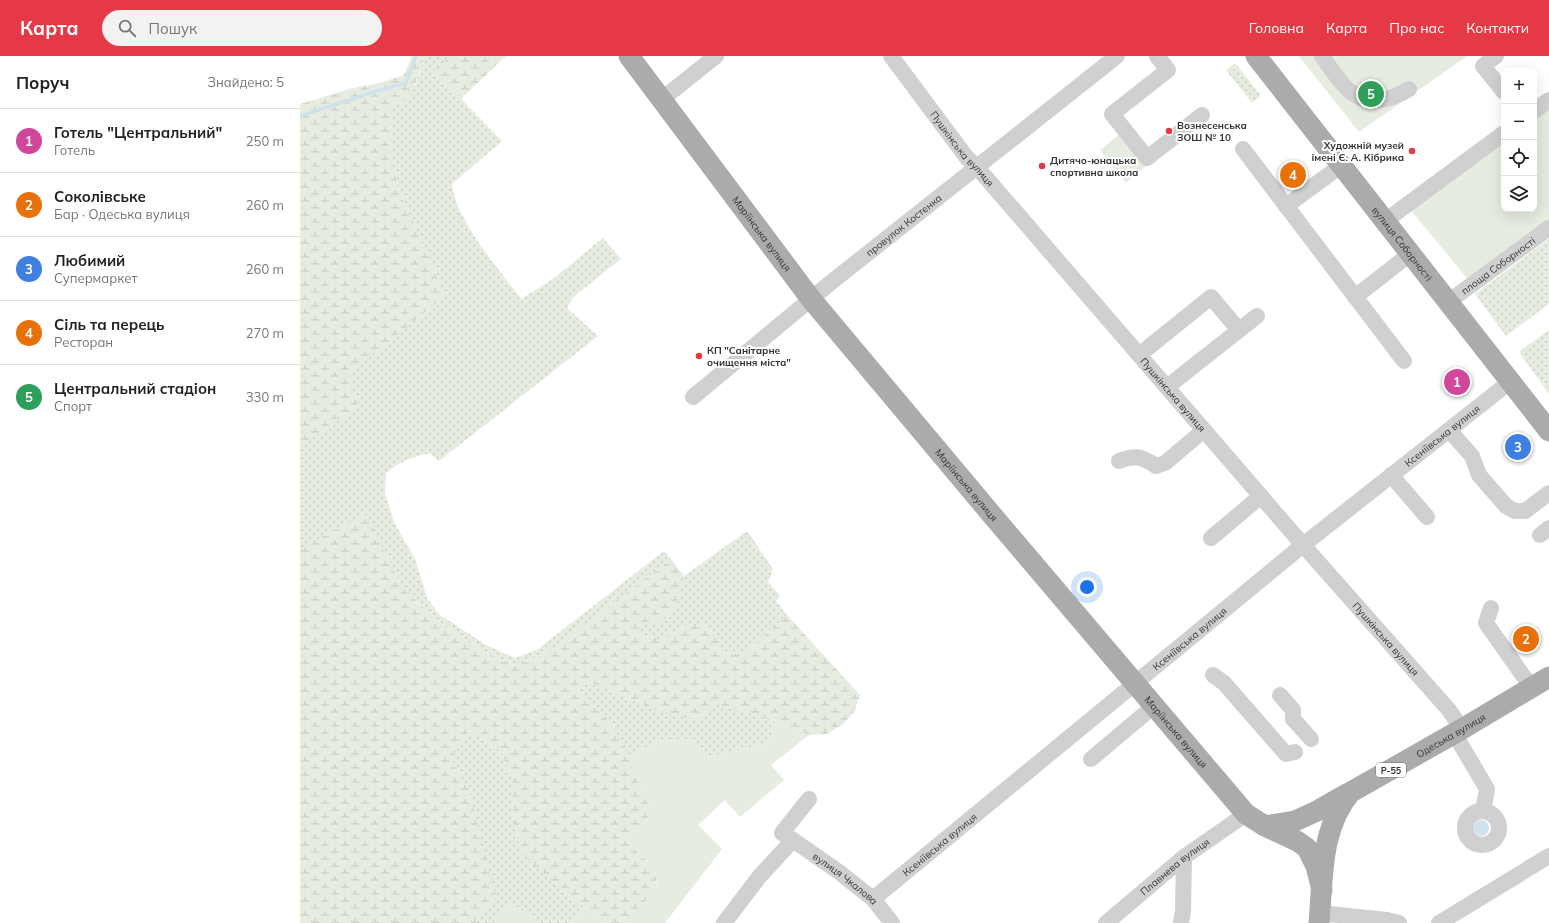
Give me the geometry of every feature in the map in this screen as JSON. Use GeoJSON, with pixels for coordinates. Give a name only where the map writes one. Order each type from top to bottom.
{"type":"FeatureCollection","features":[{"type":"Feature","properties":{"kind":"main road","name":"Маріїнська вулиця"},"geometry":{"type":"LineString","coordinates":[[629,56],[811,299],[986,509],[1246,814],[1264,826],[1297,841],[1307,848],[1316,866],[1322,890]]}},
{"type":"Feature","properties":{"kind":"main road","name":"вулиця Соборності"},"geometry":{"type":"LineString","coordinates":[[1256,56],[1511,382],[1545,419]]}},
{"type":"Feature","properties":{"kind":"main road","name":"Одеська вулиця"},"geometry":{"type":"LineString","coordinates":[[1264,826],[1295,821],[1317,811],[1544,681]]}},
{"type":"Feature","properties":{"kind":"main road","name":"Одеська вулиця"},"geometry":{"type":"LineString","coordinates":[[1319,918],[1327,840],[1340,807],[1351,792]]}},
{"type":"Feature","properties":{"kind":"street"},"geometry":{"type":"LineString","coordinates":[[661,100],[716,56]]}},
{"type":"Feature","properties":{"kind":"street","name":"Пушкінська вулиця"},"geometry":{"type":"LineString","coordinates":[[891,56],[967,158],[976,166],[1303,545],[1449,710],[1487,789],[1483,811]]}},
{"type":"Feature","properties":{"kind":"street","name":"провулок Костенка"},"geometry":{"type":"LineString","coordinates":[[693,397],[811,299],[976,166],[1117,56]]}},
{"type":"Feature","properties":{"kind":"street"},"geometry":{"type":"LineString","coordinates":[[1158,56],[1168,70],[1112,114],[1147,158],[1202,115]]}},
{"type":"Feature","properties":{"kind":"street"},"geometry":{"type":"LineString","coordinates":[[1322,56],[1350,92],[1364,100],[1399,96],[1409,89]]}},
{"type":"Feature","properties":{"kind":"street"},"geometry":{"type":"LineString","coordinates":[[1496,56],[1483,66],[1501,88]]}},
{"type":"Feature","properties":{"kind":"street"},"geometry":{"type":"LineString","coordinates":[[1537,109],[1549,100]]}},
{"type":"Feature","properties":{"kind":"street"},"geometry":{"type":"LineString","coordinates":[[1385,221],[1501,135]]}},
{"type":"Feature","properties":{"kind":"street"},"geometry":{"type":"LineString","coordinates":[[1243,149],[1404,361]]}},
{"type":"Feature","properties":{"kind":"street"},"geometry":{"type":"LineString","coordinates":[[1286,206],[1342,166]]}},
{"type":"Feature","properties":{"kind":"street","name":"площа Соборності"},"geometry":{"type":"LineString","coordinates":[[1448,302],[1549,228]]}},
{"type":"Feature","properties":{"kind":"street"},"geometry":{"type":"LineString","coordinates":[[1355,297],[1410,254]]}},
{"type":"Feature","properties":{"kind":"street"},"geometry":{"type":"LineString","coordinates":[[1140,355],[1211,298],[1239,330]]}},
{"type":"Feature","properties":{"kind":"street"},"geometry":{"type":"LineString","coordinates":[[1167,387],[1257,316]]}},
{"type":"Feature","properties":{"kind":"street","name":"Ксеніївська вулиця"},"geometry":{"type":"LineString","coordinates":[[873,900],[1303,545],[1511,382]]}},
{"type":"Feature","properties":{"kind":"street"},"geometry":{"type":"LineString","coordinates":[[1119,461],[1130,458],[1143,458],[1156,466],[1165,463],[1204,430]]}},
{"type":"Feature","properties":{"kind":"street"},"geometry":{"type":"LineString","coordinates":[[1449,430],[1472,456],[1479,476],[1510,509],[1515,511],[1525,511],[1549,493]]}},
{"type":"Feature","properties":{"kind":"street"},"geometry":{"type":"LineString","coordinates":[[1391,476],[1427,517]]}},
{"type":"Feature","properties":{"kind":"street"},"geometry":{"type":"LineString","coordinates":[[1211,538],[1261,496]]}},
{"type":"Feature","properties":{"kind":"street"},"geometry":{"type":"LineString","coordinates":[[1491,608],[1486,623],[1544,681]]}},
{"type":"Feature","properties":{"kind":"street"},"geometry":{"type":"LineString","coordinates":[[1213,675],[1224,683],[1286,754],[1294,752]]}},
{"type":"Feature","properties":{"kind":"street"},"geometry":{"type":"LineString","coordinates":[[1280,695],[1293,710],[1293,719],[1311,739]]}},
{"type":"Feature","properties":{"kind":"street"},"geometry":{"type":"LineString","coordinates":[[1091,759],[1154,706]]}},
{"type":"Feature","properties":{"kind":"street"},"geometry":{"type":"LineString","coordinates":[[724,923],[759,877],[793,840],[782,832],[809,799]]}},
{"type":"Feature","properties":{"kind":"street","name":"Плавнева вулиця"},"geometry":{"type":"LineString","coordinates":[[1106,923],[1184,857],[1246,814]]}},
{"type":"Feature","properties":{"kind":"street","name":"вулиця Чкалова"},"geometry":{"type":"LineString","coordinates":[[793,840],[839,872],[873,900],[892,923]]}},
{"type":"Feature","properties":{"kind":"street"},"geometry":{"type":"LineString","coordinates":[[1439,923],[1549,856]]}},
{"type":"Feature","properties":{"kind":"street"},"geometry":{"type":"LineString","coordinates":[[1181,923],[1183,911],[1184,857]]}},
{"type":"Feature","properties":{"kind":"street"},"geometry":{"type":"LineString","coordinates":[[1319,918],[1387,920],[1399,923]]}},
{"type":"Feature","properties":{"kind":"green space"},"geometry":{"type":"Polygon","coordinates":[[[412,56],[425,56],[412,93],[405,101],[391,108],[390,143],[398,187],[435,271],[444,297],[349,374],[359,408],[300,445],[300,104],[404,75],[412,56]]]}},
{"type":"Feature","properties":{"kind":"green space"},"geometry":{"type":"Polygon","coordinates":[[[425,56],[451,56],[434,71],[502,141],[452,184],[455,198],[461,213],[470,229],[521,299],[553,279],[603,238],[621,259],[573,297],[567,308],[598,336],[439,461],[430,453],[396,465],[386,473],[385,493],[394,522],[415,559],[427,598],[440,615],[486,645],[515,658],[538,649],[664,551],[671,559],[545,654],[516,666],[482,650],[436,620],[403,588],[365,515],[300,549],[300,445],[359,408],[349,374],[444,297],[435,271],[398,187],[390,143],[391,108],[405,101],[416,84],[425,56]]]}},
{"type":"Feature","properties":{"kind":"green space"},"geometry":{"type":"Polygon","coordinates":[[[451,56],[506,56],[461,99],[433,71],[451,56]]]}},
{"type":"Feature","properties":{"kind":"green space"},"geometry":{"type":"Polygon","coordinates":[[[1299,56],[1467,56],[1359,132],[1299,56]]]}},
{"type":"Feature","properties":{"kind":"green space"},"geometry":{"type":"Polygon","coordinates":[[[1235,63],[1261,96],[1252,103],[1226,70],[1235,63]]]}},
{"type":"Feature","properties":{"kind":"green space"},"geometry":{"type":"Polygon","coordinates":[[[1549,106],[1549,225],[1470,282],[1410,209],[1501,141],[1501,212],[1537,212],[1537,115],[1549,106]]]}},
{"type":"Feature","properties":{"kind":"green space"},"geometry":{"type":"Polygon","coordinates":[[[1120,134],[1146,166],[1126,183],[1100,150],[1120,134]]]}},
{"type":"Feature","properties":{"kind":"green space"},"geometry":{"type":"Polygon","coordinates":[[[1549,239],[1549,304],[1506,336],[1475,294],[1549,239]]]}},
{"type":"Feature","properties":{"kind":"green space"},"geometry":{"type":"Polygon","coordinates":[[[1549,330],[1549,394],[1519,352],[1549,330]]]}},
{"type":"Feature","properties":{"kind":"green space"},"geometry":{"type":"Polygon","coordinates":[[[365,514],[403,588],[436,620],[482,650],[515,666],[545,654],[671,559],[684,576],[678,602],[667,618],[641,628],[641,635],[658,639],[691,624],[701,623],[715,634],[721,653],[744,654],[787,615],[860,695],[854,712],[843,724],[827,734],[809,735],[756,715],[716,704],[697,720],[663,713],[584,680],[577,688],[598,708],[623,741],[643,794],[654,813],[626,840],[655,869],[657,889],[625,923],[603,923],[522,855],[514,824],[511,777],[501,751],[469,731],[451,760],[469,790],[496,896],[475,923],[300,923],[300,549],[365,514]]]}},
{"type":"Feature","properties":{"kind":"green space"},"geometry":{"type":"Polygon","coordinates":[[[747,531],[773,569],[768,582],[780,595],[776,601],[787,615],[744,654],[721,653],[715,634],[701,623],[691,624],[658,639],[641,635],[641,628],[649,624],[662,621],[667,618],[675,608],[678,602],[684,576],[747,531]]]}},
{"type":"Feature","properties":{"kind":"green space"},"geometry":{"type":"Polygon","coordinates":[[[584,680],[663,713],[715,704],[756,715],[777,723],[767,743],[705,758],[692,739],[656,742],[628,756],[623,741],[577,688],[584,680]]]}},
{"type":"Feature","properties":{"kind":"green space"},"geometry":{"type":"Polygon","coordinates":[[[777,723],[809,735],[771,765],[784,780],[740,817],[725,800],[698,825],[722,849],[665,923],[625,923],[657,888],[655,869],[626,840],[654,813],[643,794],[628,756],[656,742],[692,739],[705,758],[767,743],[777,723]]]}},
{"type":"Feature","properties":{"kind":"green space"},"geometry":{"type":"Polygon","coordinates":[[[469,731],[501,751],[511,776],[514,824],[522,855],[584,907],[571,923],[539,923],[511,902],[494,923],[475,923],[496,896],[451,760],[469,731]]]}},
{"type":"Feature","properties":{"kind":"green space"},"geometry":{"type":"Polygon","coordinates":[[[511,902],[539,923],[494,923],[511,902]]]}},
{"type":"Feature","properties":{"kind":"green space"},"geometry":{"type":"Polygon","coordinates":[[[584,907],[603,923],[571,923],[584,907]]]}},
{"type":"Feature","properties":{"kind":"water"},"geometry":{"type":"Polygon","coordinates":[[[1478,820],[1484,820],[1489,825],[1487,834],[1484,836],[1478,836],[1473,831],[1473,825],[1478,820]]]}},
{"type":"Feature","properties":{"kind":"waterway"},"geometry":{"type":"LineString","coordinates":[[300,116],[373,92],[406,83],[416,56]]}},
{"type":"Feature","properties":{"kind":"place","name":"Центральний стадіон"},"geometry":{"type":"Point","coordinates":[1371,94]}},
{"type":"Feature","properties":{"kind":"place","name":"Вознесенська ЗОШ № 10"},"geometry":{"type":"Point","coordinates":[1169,131]}},
{"type":"Feature","properties":{"kind":"place","name":"Художній музей імені Є. А. Кібрика"},"geometry":{"type":"Point","coordinates":[1412,151]}},
{"type":"Feature","properties":{"kind":"place","name":"Дитячо-юнацька спортивна школа"},"geometry":{"type":"Point","coordinates":[1042,166]}},
{"type":"Feature","properties":{"kind":"place","name":"Сіль та перець"},"geometry":{"type":"Point","coordinates":[1293,175]}},
{"type":"Feature","properties":{"kind":"place","name":"КП \"Санітарне очищення міста\""},"geometry":{"type":"Point","coordinates":[699,356]}},
{"type":"Feature","properties":{"kind":"place","name":"Готель \"Центральний\""},"geometry":{"type":"Point","coordinates":[1457,382]}},
{"type":"Feature","properties":{"kind":"place","name":"Любимий"},"geometry":{"type":"Point","coordinates":[1518,447]}},
{"type":"Feature","properties":{"kind":"place","name":"Соколівське"},"geometry":{"type":"Point","coordinates":[1526,639]}}]}
